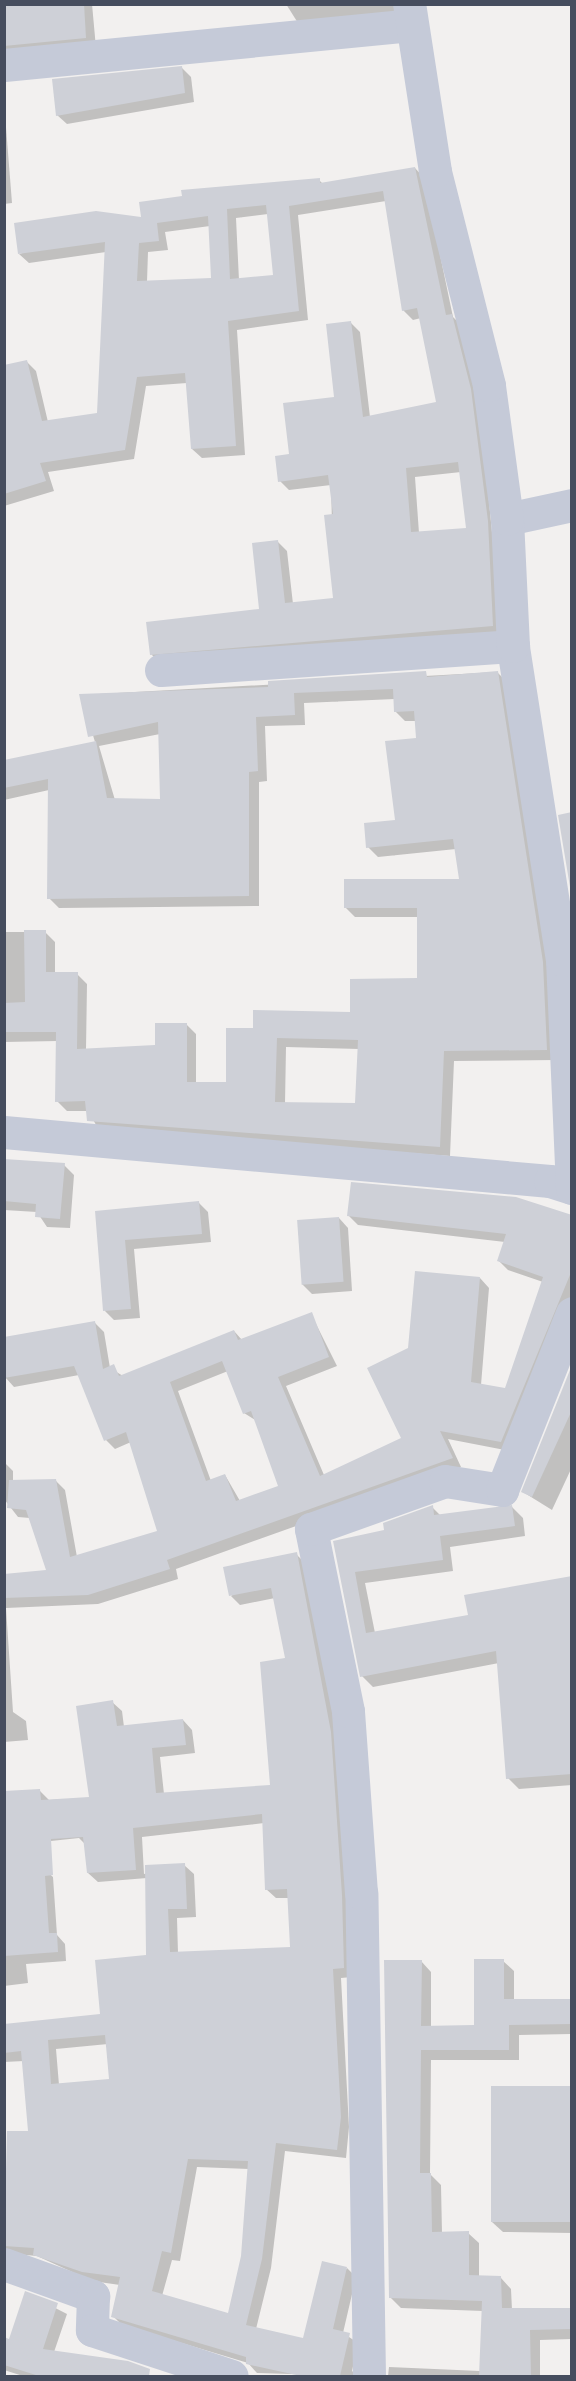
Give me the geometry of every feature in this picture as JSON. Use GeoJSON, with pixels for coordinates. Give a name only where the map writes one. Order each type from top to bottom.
{"type":"FeatureCollection","features":[{"type":"Feature","properties":{"kind":"street"},"geometry":{"type":"LineString","coordinates":[[4,65],[410,15],[435,171],[489,385],[507,519],[513,646],[562,960],[572,1188],[550,1181],[4,1132]]}},
{"type":"Feature","properties":{"kind":"street"},"geometry":{"type":"LineString","coordinates":[[507,519],[572,505]]}},
{"type":"Feature","properties":{"kind":"street"},"geometry":{"type":"LineString","coordinates":[[161,670],[513,646]]}},
{"type":"Feature","properties":{"kind":"street"},"geometry":{"type":"LineString","coordinates":[[369,2376],[361,1893],[348,1711],[311,1529],[445,1481],[502,1490],[572,1313]]}},
{"type":"Feature","properties":{"kind":"street"},"geometry":{"type":"LineString","coordinates":[[4,2264],[93,2296],[92,2330],[232,2376]]}},
{"type":"Feature","properties":{"kind":"building"},"geometry":{"type":"Polygon","coordinates":[[[4,4],[84,4],[86,38],[4,46],[4,4]]]}},
{"type":"Feature","properties":{"kind":"building"},"geometry":{"type":"Polygon","coordinates":[[[182,66],[185,93],[56,116],[52,79],[182,66]]]}},
{"type":"Feature","properties":{"kind":"building"},"geometry":{"type":"Polygon","coordinates":[[[415,167],[446,315],[452,314],[471,389],[488,521],[493,626],[150,655],[146,622],[259,609],[252,543],[278,540],[285,603],[333,598],[324,515],[333,514],[328,475],[278,482],[275,456],[289,454],[283,403],[334,397],[326,324],[351,321],[363,417],[436,402],[417,308],[402,311],[383,191],[289,206],[299,311],[228,321],[236,446],[191,449],[185,373],[137,377],[125,450],[40,463],[46,481],[4,494],[4,365],[27,360],[42,421],[97,413],[105,242],[18,254],[14,223],[96,211],[141,217],[139,202],[182,196],[181,190],[320,178],[320,183],[415,167]],[[266,205],[227,209],[230,279],[273,275],[266,205]],[[208,216],[157,223],[159,241],[139,243],[137,281],[211,278],[208,216]],[[458,462],[406,468],[411,532],[466,528],[458,462]]]}},
{"type":"Feature","properties":{"kind":"building"},"geometry":{"type":"Polygon","coordinates":[[[426,671],[427,677],[498,671],[543,962],[547,1050],[444,1051],[440,1147],[87,1121],[85,1101],[55,1102],[56,1032],[4,1032],[4,1003],[25,1002],[24,930],[46,930],[46,972],[78,972],[77,1049],[155,1045],[155,1023],[187,1023],[187,1082],[226,1082],[226,1028],[253,1028],[253,1010],[350,1012],[350,979],[417,978],[417,908],[344,908],[344,879],[459,879],[453,839],[366,848],[364,823],[395,820],[385,741],[416,738],[414,711],[394,712],[393,689],[294,693],[295,715],[256,717],[258,771],[249,772],[249,896],[47,899],[48,779],[4,788],[4,760],[96,741],[107,798],[160,799],[158,722],[88,737],[79,694],[268,687],[268,681],[426,671]],[[277,1038],[275,1102],[355,1103],[358,1040],[277,1038]]]}},
{"type":"Feature","properties":{"kind":"building"},"geometry":{"type":"Polygon","coordinates":[[[572,812],[572,899],[558,815],[572,812]]]}},
{"type":"Feature","properties":{"kind":"building"},"geometry":{"type":"Polygon","coordinates":[[[4,1159],[65,1163],[60,1219],[35,1217],[36,1204],[4,1201],[4,1159]]]}},
{"type":"Feature","properties":{"kind":"building"},"geometry":{"type":"Polygon","coordinates":[[[351,1182],[516,1197],[572,1215],[572,1270],[501,1442],[440,1431],[453,1458],[167,1560],[170,1569],[88,1595],[4,1598],[4,1574],[46,1570],[26,1510],[7,1508],[9,1480],[56,1479],[70,1557],[157,1531],[126,1432],[104,1441],[74,1366],[4,1378],[4,1337],[95,1321],[103,1369],[114,1364],[119,1376],[234,1330],[238,1340],[312,1312],[329,1357],[278,1377],[320,1476],[401,1438],[367,1368],[408,1348],[415,1271],[480,1277],[471,1382],[505,1388],[543,1277],[497,1261],[506,1234],[347,1216],[351,1182]],[[222,1361],[170,1382],[206,1481],[225,1474],[236,1501],[278,1486],[251,1411],[243,1414],[222,1361]]]}},
{"type":"Feature","properties":{"kind":"building"},"geometry":{"type":"Polygon","coordinates":[[[199,1201],[202,1234],[125,1240],[131,1309],[103,1311],[95,1211],[199,1201]]]}},
{"type":"Feature","properties":{"kind":"building"},"geometry":{"type":"Polygon","coordinates":[[[339,1217],[344,1282],[302,1285],[297,1220],[339,1217]]]}},
{"type":"Feature","properties":{"kind":"building"},"geometry":{"type":"Polygon","coordinates":[[[572,1365],[572,1410],[532,1497],[521,1492],[572,1365]]]}},
{"type":"Feature","properties":{"kind":"building"},"geometry":{"type":"Polygon","coordinates":[[[433,1505],[434,1515],[512,1505],[515,1526],[440,1536],[443,1560],[355,1572],[366,1633],[468,1615],[464,1595],[572,1576],[572,1774],[506,1779],[496,1651],[360,1677],[333,1541],[384,1530],[383,1523],[433,1505]]]}},
{"type":"Feature","properties":{"kind":"building"},"geometry":{"type":"Polygon","coordinates":[[[297,1552],[331,1732],[342,1895],[344,1968],[333,1969],[341,2117],[337,2150],[276,2143],[262,2259],[246,2325],[303,2338],[322,2261],[347,2267],[333,2329],[350,2333],[340,2376],[301,2376],[246,2364],[246,2357],[111,2317],[120,2277],[82,2272],[33,2255],[34,2248],[4,2246],[7,2131],[28,2131],[21,2051],[4,2053],[4,2024],[100,2014],[95,1960],[146,1955],[145,1865],[185,1863],[187,1909],[168,1909],[170,1952],[290,1947],[287,1889],[265,1890],[262,1814],[133,1828],[136,1870],[87,1873],[83,1837],[51,1839],[53,1875],[45,1876],[49,1933],[57,1933],[58,1952],[4,1956],[4,1791],[40,1789],[41,1800],[89,1797],[76,1706],[113,1700],[117,1726],[183,1719],[186,1745],[152,1748],[156,1793],[270,1785],[260,1662],[285,1658],[271,1588],[229,1596],[223,1567],[297,1552]],[[105,2035],[48,2040],[51,2084],[109,2079],[105,2035]],[[188,2159],[171,2253],[162,2251],[152,2291],[228,2313],[241,2256],[248,2161],[188,2159]]]}},
{"type":"Feature","properties":{"kind":"building"},"geometry":{"type":"Polygon","coordinates":[[[474,1959],[504,1959],[504,1999],[572,1999],[572,2024],[509,2025],[509,2050],[421,2050],[420,2173],[431,2173],[432,2232],[469,2231],[469,2275],[501,2276],[502,2308],[572,2308],[572,2329],[530,2330],[531,2376],[479,2376],[482,2301],[389,2298],[384,1960],[422,1960],[421,2026],[474,2025],[474,1959]]]}},
{"type":"Feature","properties":{"kind":"building"},"geometry":{"type":"Polygon","coordinates":[[[491,2086],[572,2086],[572,2222],[491,2222],[491,2086]]]}},
{"type":"Feature","properties":{"kind":"building"},"geometry":{"type":"Polygon","coordinates":[[[25,2291],[58,2303],[43,2349],[128,2361],[150,2369],[149,2376],[39,2376],[4,2365],[4,2337],[9,2339],[25,2291]]]}}]}
